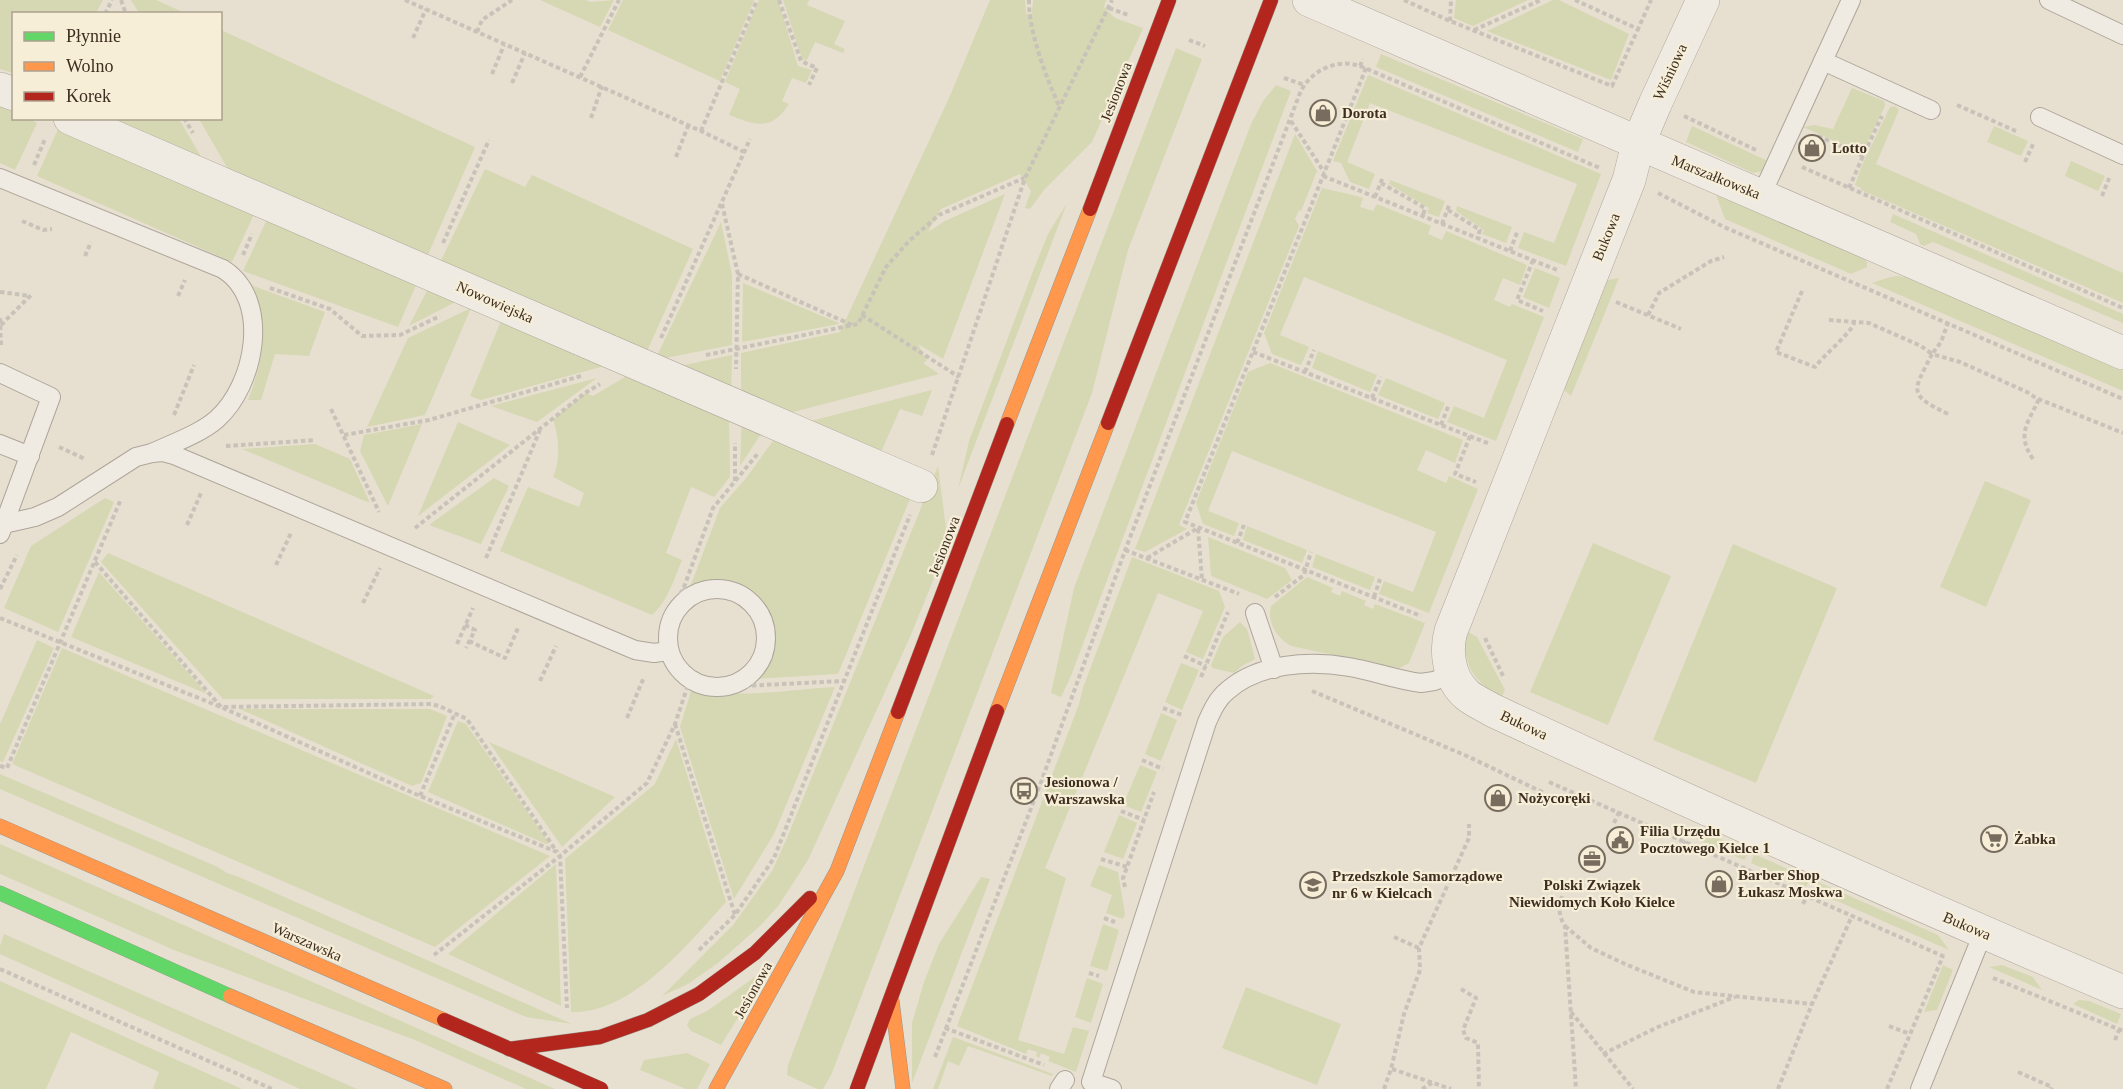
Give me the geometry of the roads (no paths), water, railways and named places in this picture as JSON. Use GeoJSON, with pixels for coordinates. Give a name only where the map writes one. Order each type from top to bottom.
{"type":"FeatureCollection","features":[{"type":"Feature","properties":{"kind":"main road","name":"Jesionowa"},"geometry":{"type":"LineString","coordinates":[[716,1089],[837,872],[1169,0]]}},
{"type":"Feature","properties":{"kind":"main road"},"geometry":{"type":"LineString","coordinates":[[857,1089],[891,993],[1271,0]]}},
{"type":"Feature","properties":{"kind":"main road","name":"Warszawska"},"geometry":{"type":"LineString","coordinates":[[0,826],[601,1089]]}},
{"type":"Feature","properties":{"kind":"main road"},"geometry":{"type":"LineString","coordinates":[[509,1049],[600,1037],[648,1020],[699,994],[755,953],[837,872]]}},
{"type":"Feature","properties":{"kind":"main road"},"geometry":{"type":"LineString","coordinates":[[0,893],[250,1006],[445,1089]]}},
{"type":"Feature","properties":{"kind":"main road"},"geometry":{"type":"LineString","coordinates":[[891,993],[903,1089]]}},
{"type":"Feature","properties":{"kind":"street","name":"Marszałkowska"},"geometry":{"type":"LineString","coordinates":[[1309,0],[2123,353]]}},
{"type":"Feature","properties":{"kind":"street","name":"Wiśniowa"},"geometry":{"type":"LineString","coordinates":[[1638,144],[1703,0]]}},
{"type":"Feature","properties":{"kind":"street","name":"Nowowiejska"},"geometry":{"type":"LineString","coordinates":[[59,123],[266,203],[921,486]]}},
{"type":"Feature","properties":{"kind":"street","name":"Bukowa"},"geometry":{"type":"LineString","coordinates":[[1638,144],[1629,180],[1450,631],[1447,645],[1453,674],[1467,694],[1492,710],[1738,825],[2123,992]]}},
{"type":"Feature","properties":{"kind":"lane"},"geometry":{"type":"LineString","coordinates":[[1761,196],[1851,0]]}},
{"type":"Feature","properties":{"kind":"lane"},"geometry":{"type":"LineString","coordinates":[[2049,0],[2123,35]]}},
{"type":"Feature","properties":{"kind":"lane"},"geometry":{"type":"LineString","coordinates":[[1822,61],[1932,110]]}},
{"type":"Feature","properties":{"kind":"lane"},"geometry":{"type":"LineString","coordinates":[[2040,117],[2123,155]]}},
{"type":"Feature","properties":{"kind":"lane"},"geometry":{"type":"LineString","coordinates":[[0,178],[223,269],[234,276],[244,293],[253,323],[252,350],[245,376],[218,418],[207,426],[156,451],[136,457],[58,507],[1,527]]}},
{"type":"Feature","properties":{"kind":"lane"},"geometry":{"type":"LineString","coordinates":[[0,373],[51,397],[1,527]]}},
{"type":"Feature","properties":{"kind":"lane"},"geometry":{"type":"LineString","coordinates":[[0,444],[30,456]]}},
{"type":"Feature","properties":{"kind":"lane"},"geometry":{"type":"LineString","coordinates":[[156,451],[174,455],[639,652],[669,651]]}},
{"type":"Feature","properties":{"kind":"lane"},"geometry":{"type":"LineString","coordinates":[[722,588],[737,592],[751,601],[766,629],[766,645],[761,660],[751,673],[738,683],[722,687],[706,686],[690,680],[676,666],[669,651],[667,635],[670,620],[685,593],[690,595],[705,589],[722,588]]}},
{"type":"Feature","properties":{"kind":"lane"},"geometry":{"type":"LineString","coordinates":[[1255,613],[1269,670]]}},
{"type":"Feature","properties":{"kind":"lane"},"geometry":{"type":"LineString","coordinates":[[1112,1089],[1091,1082],[1121,985],[1215,705],[1226,692],[1240,682],[1269,670],[1298,665],[1337,665],[1421,683],[1453,674]]}},
{"type":"Feature","properties":{"kind":"lane"},"geometry":{"type":"LineString","coordinates":[[1920,1089],[1983,933]]}},
{"type":"Feature","properties":{"kind":"place","name":"Dorota"},"geometry":{"type":"Point","coordinates":[1323,113]}},
{"type":"Feature","properties":{"kind":"place","name":"Lotto"},"geometry":{"type":"Point","coordinates":[1812,148]}},
{"type":"Feature","properties":{"kind":"place","name":"Jesionowa / Warszawska"},"geometry":{"type":"Point","coordinates":[1024,791]}},
{"type":"Feature","properties":{"kind":"place","name":"Nożycoręki"},"geometry":{"type":"Point","coordinates":[1498,798]}},
{"type":"Feature","properties":{"kind":"place","name":"Żabka"},"geometry":{"type":"Point","coordinates":[1994,839]}},
{"type":"Feature","properties":{"kind":"place","name":"Filia Urzędu Pocztowego Kielce 1"},"geometry":{"type":"Point","coordinates":[1620,840]}},
{"type":"Feature","properties":{"kind":"place","name":"Polski Związek Niewidomych Koło Kielce"},"geometry":{"type":"Point","coordinates":[1592,859]}},
{"type":"Feature","properties":{"kind":"place","name":"Barber Shop Łukasz Moskwa"},"geometry":{"type":"Point","coordinates":[1719,884]}},
{"type":"Feature","properties":{"kind":"place","name":"Przedszkole Samorządowe nr 6 w Kielcach"},"geometry":{"type":"Point","coordinates":[1313,885]}}]}
